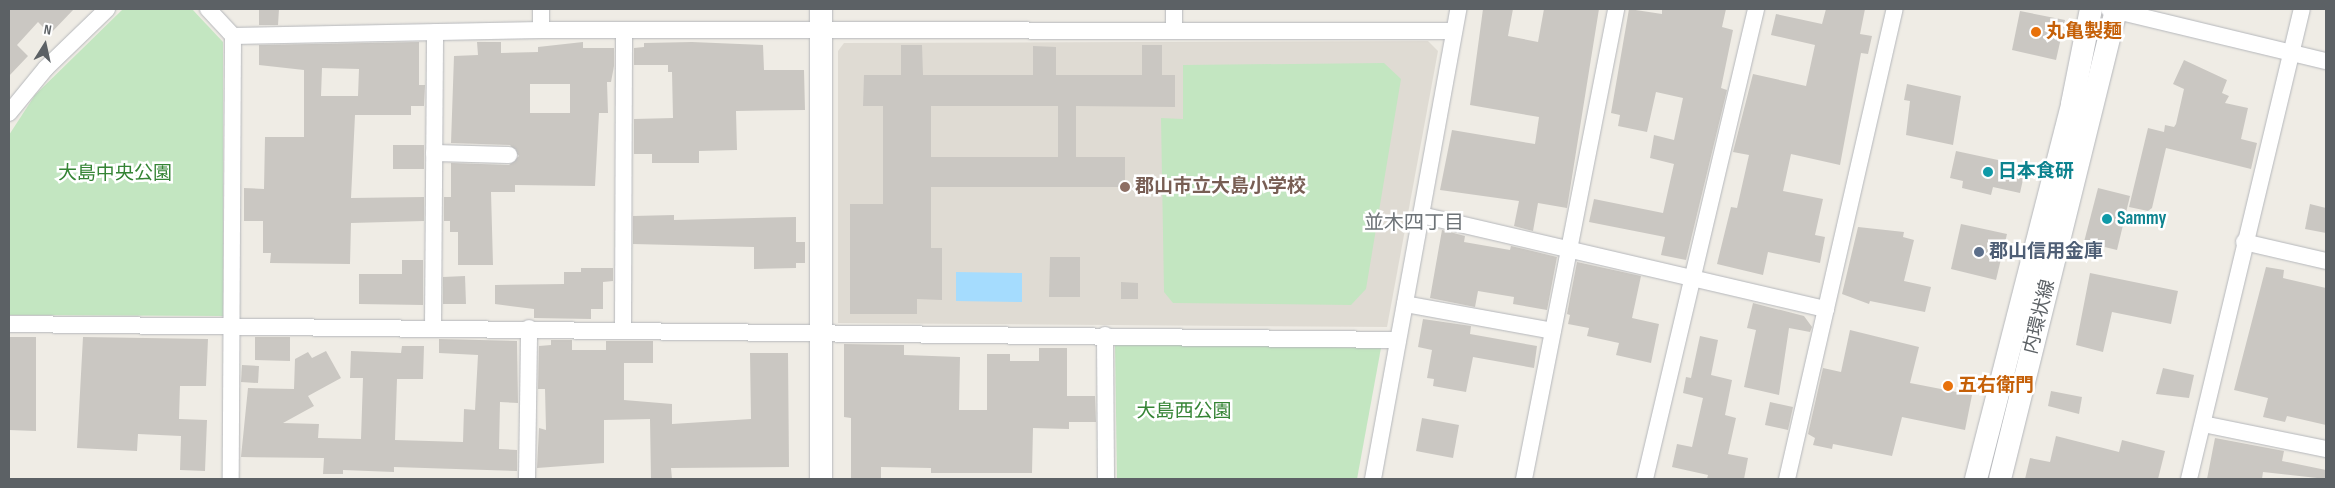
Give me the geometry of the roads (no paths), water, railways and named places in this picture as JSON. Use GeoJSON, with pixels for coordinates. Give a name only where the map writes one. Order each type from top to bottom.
{"type":"FeatureCollection","features":[{"type":"Feature","properties":{"kind":"street"},"geometry":{"type":"LineString","coordinates":[[9,113],[46,68],[107,9]]}},
{"type":"Feature","properties":{"kind":"street"},"geometry":{"type":"LineString","coordinates":[[208,9],[233,36],[231,479]]}},
{"type":"Feature","properties":{"kind":"street"},"geometry":{"type":"LineString","coordinates":[[541,30],[542,9]]}},
{"type":"Feature","properties":{"kind":"street"},"geometry":{"type":"LineString","coordinates":[[821,9],[821,479]]}},
{"type":"Feature","properties":{"kind":"street"},"geometry":{"type":"LineString","coordinates":[[1174,9],[1174,30]]}},
{"type":"Feature","properties":{"kind":"street"},"geometry":{"type":"LineString","coordinates":[[1373,479],[1458,9]]}},
{"type":"Feature","properties":{"kind":"street"},"geometry":{"type":"LineString","coordinates":[[1524,479],[1616,9]]}},
{"type":"Feature","properties":{"kind":"street"},"geometry":{"type":"LineString","coordinates":[[1645,479],[1756,9]]}},
{"type":"Feature","properties":{"kind":"street"},"geometry":{"type":"LineString","coordinates":[[1787,479],[1895,9]]}},
{"type":"Feature","properties":{"kind":"street","name":"内環状線"},"geometry":{"type":"LineString","coordinates":[[1976,479],[2072,104],[2091,9]]}},
{"type":"Feature","properties":{"kind":"street"},"geometry":{"type":"LineString","coordinates":[[2113,9],[2326,61]]}},
{"type":"Feature","properties":{"kind":"street","name":"内環状線"},"geometry":{"type":"LineString","coordinates":[[2000,479],[2113,9]]}},
{"type":"Feature","properties":{"kind":"street"},"geometry":{"type":"LineString","coordinates":[[2189,479],[2244,242],[2302,9]]}},
{"type":"Feature","properties":{"kind":"street"},"geometry":{"type":"LineString","coordinates":[[233,36],[541,30],[1454,31]]}},
{"type":"Feature","properties":{"kind":"street"},"geometry":{"type":"LineString","coordinates":[[623,330],[624,30]]}},
{"type":"Feature","properties":{"kind":"street"},"geometry":{"type":"LineString","coordinates":[[433,327],[435,32]]}},
{"type":"Feature","properties":{"kind":"street"},"geometry":{"type":"LineString","coordinates":[[434,153],[509,155]]}},
{"type":"Feature","properties":{"kind":"street"},"geometry":{"type":"LineString","coordinates":[[1421,215],[1826,309]]}},
{"type":"Feature","properties":{"kind":"street"},"geometry":{"type":"LineString","coordinates":[[2244,242],[2326,261]]}},
{"type":"Feature","properties":{"kind":"street"},"geometry":{"type":"LineString","coordinates":[[1405,304],[1553,331]]}},
{"type":"Feature","properties":{"kind":"street"},"geometry":{"type":"LineString","coordinates":[[9,324],[232,324],[1398,340]]}},
{"type":"Feature","properties":{"kind":"street"},"geometry":{"type":"LineString","coordinates":[[526,479],[530,328]]}},
{"type":"Feature","properties":{"kind":"street"},"geometry":{"type":"LineString","coordinates":[[1105,335],[1106,479]]}},
{"type":"Feature","properties":{"kind":"street"},"geometry":{"type":"LineString","coordinates":[[2203,424],[2326,449]]}},
{"type":"Feature","properties":{"kind":"water"},"geometry":{"type":"Polygon","coordinates":[[[956,272],[1022,273],[1022,302],[956,301],[956,272]]]}},
{"type":"Feature","properties":{"kind":"place","name":"丸亀製麺"},"geometry":{"type":"Point","coordinates":[2036,32]}},
{"type":"Feature","properties":{"kind":"place","name":"日本食研"},"geometry":{"type":"Point","coordinates":[1988,172]}},
{"type":"Feature","properties":{"kind":"place","name":"郡山市立大島小学校"},"geometry":{"type":"Point","coordinates":[1125,187]}},
{"type":"Feature","properties":{"kind":"place","name":"Sammy"},"geometry":{"type":"Point","coordinates":[2107,219]}},
{"type":"Feature","properties":{"kind":"place","name":"郡山信用金庫"},"geometry":{"type":"Point","coordinates":[1979,252]}},
{"type":"Feature","properties":{"kind":"place","name":"五右衛門"},"geometry":{"type":"Point","coordinates":[1948,386]}},
{"type":"Feature","properties":{"kind":"district","name":"並木四丁目"},"geometry":{"type":"Point","coordinates":[1414,223]}},
{"type":"Feature","properties":{"kind":"park label","name":"大島中央公園"},"geometry":{"type":"Point","coordinates":[115,174]}},
{"type":"Feature","properties":{"kind":"park label","name":"大島西公園"},"geometry":{"type":"Point","coordinates":[1184,412]}}]}
